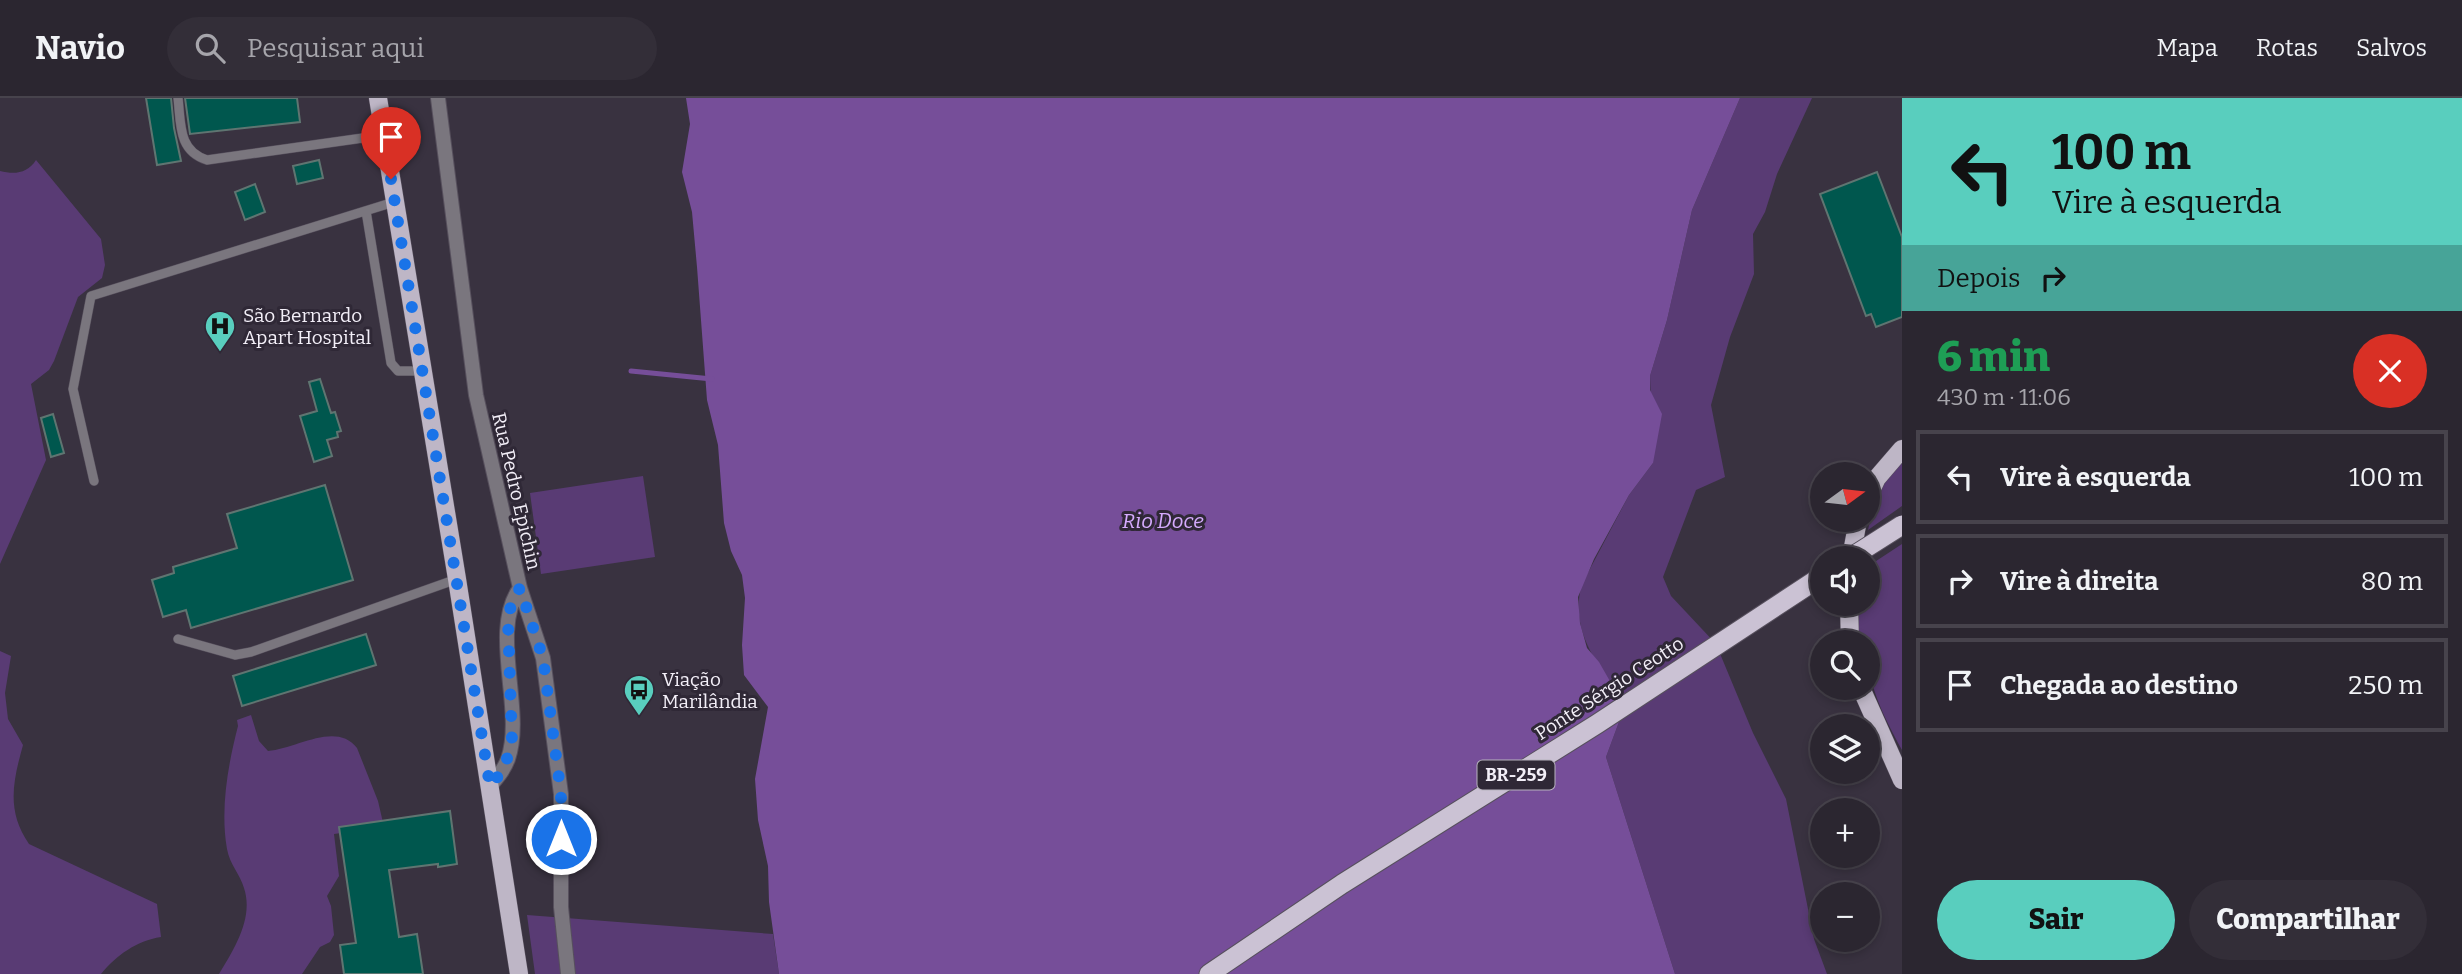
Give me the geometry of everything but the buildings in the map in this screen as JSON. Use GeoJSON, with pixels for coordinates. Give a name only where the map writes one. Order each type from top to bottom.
{"type":"FeatureCollection","features":[{"type":"Feature","properties":{"kind":"highway"},"geometry":{"type":"LineString","coordinates":[[1870,546],[1902,526]]}},
{"type":"Feature","properties":{"kind":"highway","name":"Ponte Sérgio Ceotto"},"geometry":{"type":"LineString","coordinates":[[1209,974],[1342,884],[1597,724],[1810,584]]}},
{"type":"Feature","properties":{"kind":"main road"},"geometry":{"type":"LineString","coordinates":[[379,98],[519,974]]}},
{"type":"Feature","properties":{"kind":"main road"},"geometry":{"type":"LineString","coordinates":[[1880,475],[1902,449]]}},
{"type":"Feature","properties":{"kind":"main road"},"geometry":{"type":"LineString","coordinates":[[1866,700],[1902,780]]}},
{"type":"Feature","properties":{"kind":"street","name":"Rua Pedro Epichin"},"geometry":{"type":"LineString","coordinates":[[438,98],[475,395],[520,588],[543,658],[561,794],[561,907],[568,974]]}},
{"type":"Feature","properties":{"kind":"street"},"geometry":{"type":"LineString","coordinates":[[490,786],[504,769],[512,741],[508,621],[512,599],[520,588]]}},
{"type":"Feature","properties":{"kind":"lane"},"geometry":{"type":"LineString","coordinates":[[178,98],[186,147],[194,156],[207,159],[384,135]]}},
{"type":"Feature","properties":{"kind":"lane"},"geometry":{"type":"LineString","coordinates":[[94,481],[72,389],[91,296],[394,202]]}},
{"type":"Feature","properties":{"kind":"lane"},"geometry":{"type":"LineString","coordinates":[[366,211],[391,363],[398,371],[422,371]]}},
{"type":"Feature","properties":{"kind":"lane"},"geometry":{"type":"LineString","coordinates":[[177,639],[235,655],[251,652],[457,579]]}},
{"type":"Feature","properties":{"kind":"shaded area"},"geometry":{"type":"Polygon","coordinates":[[[1740,98],[1812,98],[1777,174],[1765,212],[1753,234],[1754,274],[1730,337],[1711,405],[1725,477],[1696,490],[1663,577],[1671,596],[1716,644],[1753,733],[1786,799],[1810,919],[1810,952],[1819,952],[1827,974],[1675,974],[1606,757],[1623,711],[1623,704],[1596,662],[1579,618],[1582,584],[1629,495],[1653,463],[1650,376],[1667,320],[1692,210],[1740,98]]]}},
{"type":"Feature","properties":{"kind":"shaded area"},"geometry":{"type":"Polygon","coordinates":[[[36,160],[101,239],[105,265],[102,278],[78,297],[49,370],[31,384],[46,460],[0,564],[0,171],[21,172],[36,160]]]}},
{"type":"Feature","properties":{"kind":"shaded area"},"geometry":{"type":"Polygon","coordinates":[[[1902,455],[1902,506],[1880,522],[1880,488],[1894,463],[1902,455]]]}},
{"type":"Feature","properties":{"kind":"shaded area"},"geometry":{"type":"Polygon","coordinates":[[[643,476],[655,557],[541,574],[530,493],[643,476]]]}},
{"type":"Feature","properties":{"kind":"shaded area"},"geometry":{"type":"Polygon","coordinates":[[[1902,544],[1902,750],[1878,700],[1880,630],[1858,630],[1857,616],[1880,616],[1880,558],[1902,544]]]}},
{"type":"Feature","properties":{"kind":"shaded area"},"geometry":{"type":"Polygon","coordinates":[[[0,651],[11,656],[5,693],[8,719],[23,745],[14,783],[14,808],[29,844],[157,904],[161,937],[128,950],[101,974],[0,974],[0,651]]]}},
{"type":"Feature","properties":{"kind":"shaded area"},"geometry":{"type":"Polygon","coordinates":[[[251,715],[259,741],[268,751],[327,737],[348,740],[357,748],[378,801],[384,827],[334,834],[339,876],[327,896],[331,906],[334,935],[330,942],[320,947],[302,974],[219,974],[241,933],[246,911],[244,888],[227,849],[224,818],[237,720],[251,715]]]}},
{"type":"Feature","properties":{"kind":"shaded area"},"geometry":{"type":"Polygon","coordinates":[[[527,915],[773,934],[779,974],[535,974],[527,915]]]}},
{"type":"Feature","properties":{"kind":"water","name":"Rio Doce"},"geometry":{"type":"Polygon","coordinates":[[[686,98],[1740,98],[1692,210],[1667,320],[1650,376],[1650,390],[1662,414],[1653,463],[1629,495],[1594,559],[1578,597],[1580,623],[1587,648],[1599,662],[1623,704],[1623,711],[1606,757],[1675,974],[779,974],[769,902],[768,866],[758,820],[755,779],[768,707],[744,675],[742,645],[745,598],[742,575],[731,551],[724,523],[718,445],[707,400],[692,212],[682,172],[690,124],[686,98]]]}},
{"type":"Feature","properties":{"kind":"waterway"},"geometry":{"type":"LineString","coordinates":[[631,371],[712,379]]}},
{"type":"Feature","properties":{"kind":"place","name":"São Bernardo Apart Hospital"},"geometry":{"type":"Point","coordinates":[220,353]}},
{"type":"Feature","properties":{"kind":"place","name":"Viação Marilândia"},"geometry":{"type":"Point","coordinates":[639,717]}},
{"type":"Feature","properties":{"kind":"route"},"geometry":{"type":"LineString","coordinates":[[391,179],[490,786],[504,769],[512,741],[508,621],[512,599],[520,588],[543,658],[561,794],[561,839]]}}]}
